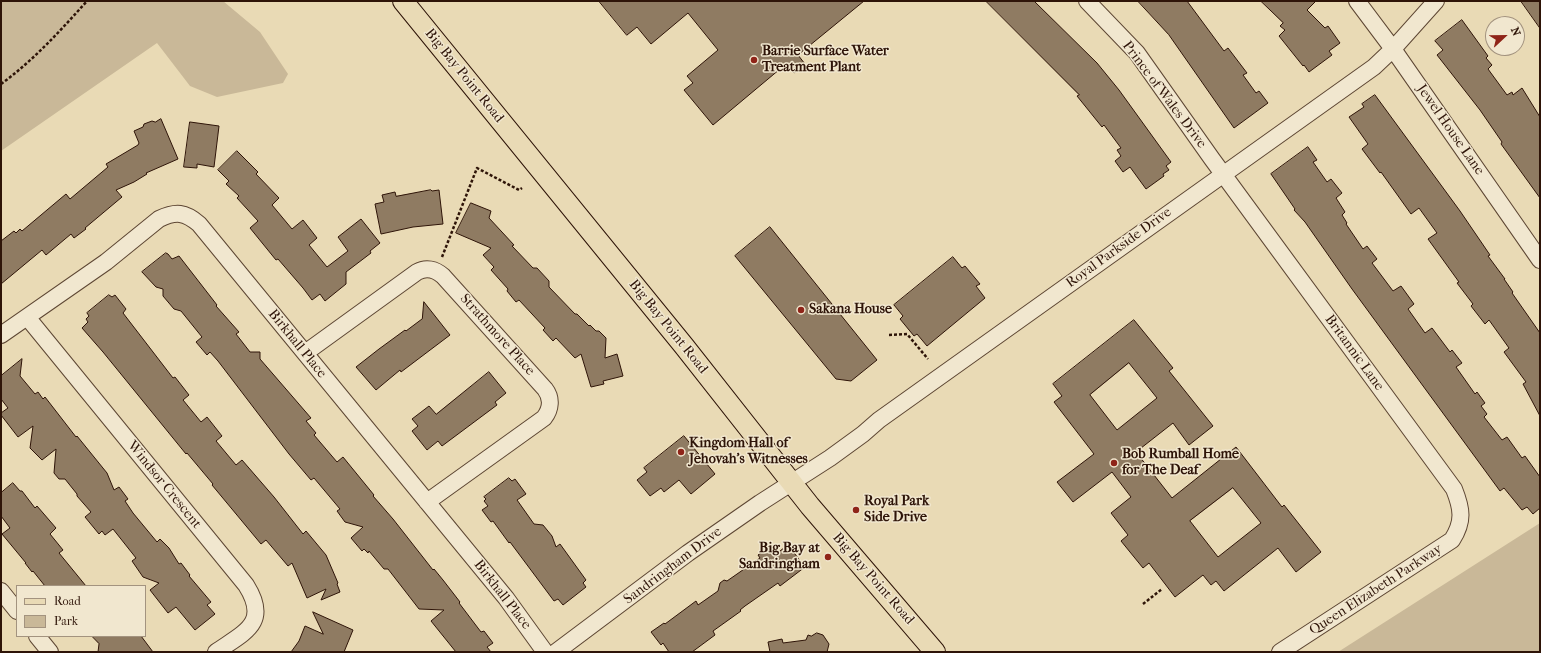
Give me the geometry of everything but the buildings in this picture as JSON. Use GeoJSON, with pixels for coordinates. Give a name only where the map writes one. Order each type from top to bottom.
{"type":"FeatureCollection","features":[{"type":"Feature","properties":{"kind":"main road","name":"Big Bay Point Road"},"geometry":{"type":"LineString","coordinates":[[403,1],[684,346],[791,483],[935,652]]}},
{"type":"Feature","properties":{"kind":"street","name":"Prince of Wales Drive"},"geometry":{"type":"LineString","coordinates":[[1087,1],[1137,53],[1223,174]]}},
{"type":"Feature","properties":{"kind":"street","name":"Jewel House Lane"},"geometry":{"type":"LineString","coordinates":[[1356,1],[1393,49],[1540,260]]}},
{"type":"Feature","properties":{"kind":"street","name":"Royal Parkside Drive"},"geometry":{"type":"LineString","coordinates":[[791,483],[830,458],[863,434],[879,420],[1374,66],[1393,49],[1436,1]]}},
{"type":"Feature","properties":{"kind":"street","name":"Britannic Lane"},"geometry":{"type":"LineString","coordinates":[[1223,174],[1454,489],[1460,503],[1461,517],[1458,530],[1452,540]]}},
{"type":"Feature","properties":{"kind":"street","name":"Birkhall Place"},"geometry":{"type":"LineString","coordinates":[[1,335],[106,262],[159,219],[169,214],[182,214],[191,217],[199,224],[506,598],[545,652]]}},
{"type":"Feature","properties":{"kind":"street","name":"Strathmore Place"},"geometry":{"type":"LineString","coordinates":[[305,353],[416,272],[423,269],[430,269],[443,276],[545,389],[550,403],[549,410],[544,418],[427,502]]}},
{"type":"Feature","properties":{"kind":"street","name":"Windsor Crescent"},"geometry":{"type":"LineString","coordinates":[[27,317],[241,579],[253,596],[256,610],[254,621],[246,631],[216,652]]}},
{"type":"Feature","properties":{"kind":"street","name":"Sandringham Drive"},"geometry":{"type":"LineString","coordinates":[[556,652],[688,554],[791,483]]}},
{"type":"Feature","properties":{"kind":"street","name":"Queen Elizabeth Parkway"},"geometry":{"type":"LineString","coordinates":[[1280,652],[1452,540]]}},
{"type":"Feature","properties":{"kind":"street"},"geometry":{"type":"LineString","coordinates":[[1,591],[16,610]]}},
{"type":"Feature","properties":{"kind":"street"},"geometry":{"type":"LineString","coordinates":[[38,637],[50,652]]}},
{"type":"Feature","properties":{"kind":"path"},"geometry":{"type":"LineString","coordinates":[[1,84],[21,70],[43,49],[87,1]]}},
{"type":"Feature","properties":{"kind":"path"},"geometry":{"type":"LineString","coordinates":[[442,257],[477,168],[519,190],[522,188]]}},
{"type":"Feature","properties":{"kind":"path"},"geometry":{"type":"LineString","coordinates":[[890,335],[907,334],[928,359]]}},
{"type":"Feature","properties":{"kind":"path"},"geometry":{"type":"LineString","coordinates":[[1143,604],[1162,589]]}},
{"type":"Feature","properties":{"kind":"green space"},"geometry":{"type":"Polygon","coordinates":[[[1,1],[223,1],[260,32],[288,74],[283,83],[217,97],[190,86],[157,43],[1,151],[1,1]]]}},
{"type":"Feature","properties":{"kind":"green space"},"geometry":{"type":"Polygon","coordinates":[[[1540,523],[1540,652],[1338,652],[1540,523]]]}},
{"type":"Feature","properties":{"kind":"place","name":"Barrie Surface Water Treatment Plant"},"geometry":{"type":"Point","coordinates":[754,60]}},
{"type":"Feature","properties":{"kind":"place","name":"Sakana House"},"geometry":{"type":"Point","coordinates":[801,310]}},
{"type":"Feature","properties":{"kind":"place","name":"Kingdom Hall of Jehovah's Witnesses"},"geometry":{"type":"Point","coordinates":[681,452]}},
{"type":"Feature","properties":{"kind":"place","name":"Bob Rumball Home for The Deaf"},"geometry":{"type":"Point","coordinates":[1114,463]}},
{"type":"Feature","properties":{"kind":"place","name":"Royal Park Side Drive"},"geometry":{"type":"Point","coordinates":[856,510]}},
{"type":"Feature","properties":{"kind":"place","name":"Big Bay at Sandringham"},"geometry":{"type":"Point","coordinates":[828,557]}}]}
